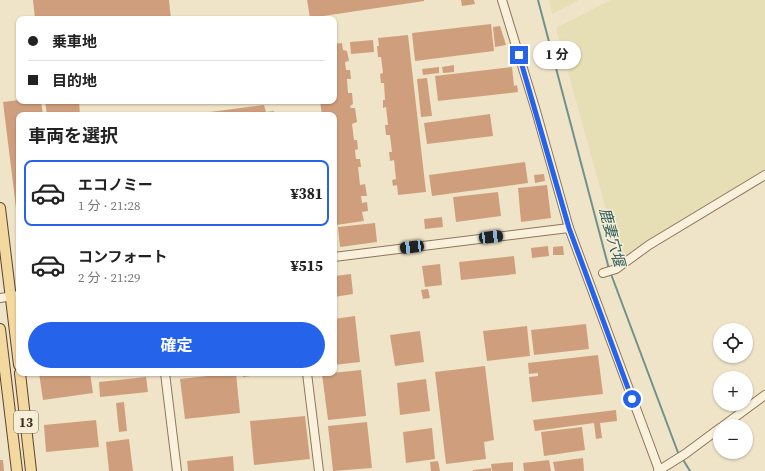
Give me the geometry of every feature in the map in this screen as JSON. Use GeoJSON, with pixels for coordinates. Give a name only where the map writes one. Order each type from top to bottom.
{"type":"FeatureCollection","features":[{"type":"Feature","properties":{"kind":"main road"},"geometry":{"type":"LineString","coordinates":[[0,208],[15,296],[16,313]]}},
{"type":"Feature","properties":{"kind":"main road","name":"13"},"geometry":{"type":"LineString","coordinates":[[0,329],[18,471]]}},
{"type":"Feature","properties":{"kind":"main road","name":"13"},"geometry":{"type":"LineString","coordinates":[[20,376],[31,471]]}},
{"type":"Feature","properties":{"kind":"street"},"geometry":{"type":"LineString","coordinates":[[502,0],[536,111],[569,228],[658,471],[681,457],[713,433]]}},
{"type":"Feature","properties":{"kind":"street"},"geometry":{"type":"LineString","coordinates":[[607,271],[616,269],[649,246],[765,175]]}},
{"type":"Feature","properties":{"kind":"street"},"geometry":{"type":"LineString","coordinates":[[337,257],[569,228]]}},
{"type":"Feature","properties":{"kind":"street"},"geometry":{"type":"LineString","coordinates":[[0,298],[15,296]]}},
{"type":"Feature","properties":{"kind":"street"},"geometry":{"type":"LineString","coordinates":[[165,376],[177,471]]}},
{"type":"Feature","properties":{"kind":"street"},"geometry":{"type":"LineString","coordinates":[[307,376],[319,471]]}},
{"type":"Feature","properties":{"kind":"street"},"geometry":{"type":"LineString","coordinates":[[732,419],[765,395]]}},
{"type":"Feature","properties":{"kind":"shaded area"},"geometry":{"type":"Polygon","coordinates":[[[549,0],[579,0],[552,14],[549,0]]]}},
{"type":"Feature","properties":{"kind":"shaded area"},"geometry":{"type":"Polygon","coordinates":[[[611,0],[765,0],[765,169],[655,236],[620,260],[556,28],[611,0]]]}},
{"type":"Feature","properties":{"kind":"building"},"geometry":{"type":"Polygon","coordinates":[[[33,0],[169,0],[171,16],[35,16],[33,0]]]}},
{"type":"Feature","properties":{"kind":"building"},"geometry":{"type":"Polygon","coordinates":[[[307,0],[424,0],[323,16],[310,16],[307,0]]]}},
{"type":"Feature","properties":{"kind":"building"},"geometry":{"type":"Polygon","coordinates":[[[461,0],[474,0],[475,4],[462,6],[461,0]]]}},
{"type":"Feature","properties":{"kind":"building"},"geometry":{"type":"Polygon","coordinates":[[[491,24],[494,51],[415,61],[412,33],[491,24]]]}},
{"type":"Feature","properties":{"kind":"building"},"geometry":{"type":"Polygon","coordinates":[[[500,26],[506,45],[495,47],[493,27],[500,26]]]}},
{"type":"Feature","properties":{"kind":"building"},"geometry":{"type":"Polygon","coordinates":[[[408,35],[426,192],[398,195],[397,185],[393,186],[392,180],[396,179],[394,160],[390,161],[389,152],[392,152],[390,135],[386,135],[385,125],[388,125],[386,107],[383,108],[383,100],[385,100],[384,83],[381,83],[380,74],[383,73],[381,57],[378,57],[377,46],[379,46],[378,38],[408,35]]]}},
{"type":"Feature","properties":{"kind":"building"},"geometry":{"type":"Polygon","coordinates":[[[373,40],[374,52],[351,54],[350,42],[373,40]]]}},
{"type":"Feature","properties":{"kind":"building"},"geometry":{"type":"Polygon","coordinates":[[[342,43],[343,50],[347,51],[349,61],[345,62],[346,70],[350,70],[351,79],[347,79],[348,93],[352,93],[353,104],[350,106],[351,108],[355,108],[357,122],[352,124],[354,140],[357,140],[358,149],[355,150],[356,159],[360,159],[361,167],[358,167],[360,185],[365,184],[367,196],[361,196],[362,203],[367,202],[368,211],[362,212],[364,221],[337,225],[337,112],[322,112],[320,104],[337,104],[337,44],[342,43]]]}},
{"type":"Feature","properties":{"kind":"building"},"geometry":{"type":"Polygon","coordinates":[[[454,65],[454,72],[443,73],[442,67],[454,65]]]}},
{"type":"Feature","properties":{"kind":"building"},"geometry":{"type":"Polygon","coordinates":[[[439,67],[439,73],[423,75],[422,69],[439,67]]]}},
{"type":"Feature","properties":{"kind":"building"},"geometry":{"type":"Polygon","coordinates":[[[512,67],[514,86],[517,85],[518,92],[438,101],[435,76],[512,67]]]}},
{"type":"Feature","properties":{"kind":"building"},"geometry":{"type":"Polygon","coordinates":[[[427,78],[432,116],[421,117],[417,79],[427,78]]]}},
{"type":"Feature","properties":{"kind":"building"},"geometry":{"type":"Polygon","coordinates":[[[16,100],[16,104],[41,104],[43,112],[16,112],[16,208],[3,102],[16,100]]]}},
{"type":"Feature","properties":{"kind":"building"},"geometry":{"type":"Polygon","coordinates":[[[45,104],[79,104],[80,112],[47,112],[45,104]]]}},
{"type":"Feature","properties":{"kind":"building"},"geometry":{"type":"Polygon","coordinates":[[[264,105],[266,112],[210,112],[264,105]]]}},
{"type":"Feature","properties":{"kind":"building"},"geometry":{"type":"Polygon","coordinates":[[[490,114],[493,136],[427,144],[424,123],[490,114]]]}},
{"type":"Feature","properties":{"kind":"building"},"geometry":{"type":"Polygon","coordinates":[[[525,162],[528,183],[432,196],[429,175],[525,162]]]}},
{"type":"Feature","properties":{"kind":"building"},"geometry":{"type":"Polygon","coordinates":[[[544,174],[545,181],[535,183],[534,175],[544,174]]]}},
{"type":"Feature","properties":{"kind":"building"},"geometry":{"type":"Polygon","coordinates":[[[547,185],[551,218],[521,222],[518,188],[547,185]]]}},
{"type":"Feature","properties":{"kind":"building"},"geometry":{"type":"Polygon","coordinates":[[[498,192],[501,216],[456,222],[453,197],[498,192]]]}},
{"type":"Feature","properties":{"kind":"building"},"geometry":{"type":"Polygon","coordinates":[[[442,217],[443,227],[425,229],[424,219],[442,217]]]}},
{"type":"Feature","properties":{"kind":"building"},"geometry":{"type":"Polygon","coordinates":[[[375,223],[377,242],[340,247],[338,227],[375,223]]]}},
{"type":"Feature","properties":{"kind":"building"},"geometry":{"type":"Polygon","coordinates":[[[548,246],[549,256],[532,258],[531,248],[548,246]]]}},
{"type":"Feature","properties":{"kind":"building"},"geometry":{"type":"Polygon","coordinates":[[[563,246],[564,255],[553,255],[553,247],[563,246]]]}},
{"type":"Feature","properties":{"kind":"building"},"geometry":{"type":"Polygon","coordinates":[[[514,256],[516,274],[461,280],[459,262],[514,256]]]}},
{"type":"Feature","properties":{"kind":"building"},"geometry":{"type":"Polygon","coordinates":[[[440,264],[442,285],[425,287],[422,266],[440,264]]]}},
{"type":"Feature","properties":{"kind":"building"},"geometry":{"type":"Polygon","coordinates":[[[351,274],[353,294],[337,297],[337,276],[351,274]]]}},
{"type":"Feature","properties":{"kind":"building"},"geometry":{"type":"Polygon","coordinates":[[[428,289],[430,298],[423,299],[421,290],[428,289]]]}},
{"type":"Feature","properties":{"kind":"building"},"geometry":{"type":"Polygon","coordinates":[[[355,316],[360,362],[337,365],[337,319],[355,316]]]}},
{"type":"Feature","properties":{"kind":"building"},"geometry":{"type":"Polygon","coordinates":[[[586,324],[589,349],[534,355],[531,330],[586,324]]]}},
{"type":"Feature","properties":{"kind":"building"},"geometry":{"type":"Polygon","coordinates":[[[527,326],[530,356],[487,361],[483,331],[527,326]]]}},
{"type":"Feature","properties":{"kind":"building"},"geometry":{"type":"Polygon","coordinates":[[[420,331],[424,362],[395,366],[390,335],[420,331]]]}},
{"type":"Feature","properties":{"kind":"building"},"geometry":{"type":"Polygon","coordinates":[[[598,355],[603,394],[532,402],[529,377],[538,376],[538,373],[529,374],[528,363],[598,355]]]}},
{"type":"Feature","properties":{"kind":"building"},"geometry":{"type":"Polygon","coordinates":[[[485,366],[494,440],[484,442],[486,459],[446,464],[435,372],[485,366]]]}},
{"type":"Feature","properties":{"kind":"building"},"geometry":{"type":"Polygon","coordinates":[[[361,370],[366,416],[328,420],[322,376],[337,376],[337,372],[361,370]]]}},
{"type":"Feature","properties":{"kind":"building"},"geometry":{"type":"Polygon","coordinates":[[[39,376],[90,376],[93,393],[43,400],[39,376]]]}},
{"type":"Feature","properties":{"kind":"building"},"geometry":{"type":"Polygon","coordinates":[[[208,376],[236,376],[240,413],[185,419],[180,379],[208,376]]]}},
{"type":"Feature","properties":{"kind":"building"},"geometry":{"type":"Polygon","coordinates":[[[146,377],[148,392],[100,397],[99,382],[146,377]]]}},
{"type":"Feature","properties":{"kind":"building"},"geometry":{"type":"Polygon","coordinates":[[[426,379],[430,411],[400,415],[397,383],[426,379]]]}},
{"type":"Feature","properties":{"kind":"building"},"geometry":{"type":"Polygon","coordinates":[[[124,402],[127,431],[119,432],[116,403],[124,402]]]}},
{"type":"Feature","properties":{"kind":"building"},"geometry":{"type":"Polygon","coordinates":[[[616,410],[617,421],[600,423],[602,438],[596,439],[594,423],[535,431],[533,420],[616,410]]]}},
{"type":"Feature","properties":{"kind":"building"},"geometry":{"type":"Polygon","coordinates":[[[305,416],[310,459],[254,465],[250,421],[305,416]]]}},
{"type":"Feature","properties":{"kind":"building"},"geometry":{"type":"Polygon","coordinates":[[[96,420],[99,447],[46,452],[44,425],[96,420]]]}},
{"type":"Feature","properties":{"kind":"building"},"geometry":{"type":"Polygon","coordinates":[[[367,422],[372,468],[333,471],[328,426],[367,422]]]}},
{"type":"Feature","properties":{"kind":"building"},"geometry":{"type":"Polygon","coordinates":[[[582,427],[585,450],[544,456],[541,432],[582,427]]]}},
{"type":"Feature","properties":{"kind":"building"},"geometry":{"type":"Polygon","coordinates":[[[432,428],[435,459],[406,463],[403,432],[432,428]]]}},
{"type":"Feature","properties":{"kind":"building"},"geometry":{"type":"Polygon","coordinates":[[[129,439],[133,471],[109,471],[106,442],[129,439]]]}},
{"type":"Feature","properties":{"kind":"building"},"geometry":{"type":"Polygon","coordinates":[[[233,456],[234,471],[188,471],[187,461],[233,456]]]}},
{"type":"Feature","properties":{"kind":"building"},"geometry":{"type":"Polygon","coordinates":[[[583,458],[584,471],[555,471],[553,462],[583,458]]]}},
{"type":"Feature","properties":{"kind":"building"},"geometry":{"type":"Polygon","coordinates":[[[0,460],[3,460],[4,471],[0,471],[0,460]]]}},
{"type":"Feature","properties":{"kind":"building"},"geometry":{"type":"Polygon","coordinates":[[[549,460],[551,471],[524,471],[523,463],[549,460]]]}},
{"type":"Feature","properties":{"kind":"building"},"geometry":{"type":"Polygon","coordinates":[[[438,461],[440,471],[431,471],[430,462],[438,461]]]}},
{"type":"Feature","properties":{"kind":"building"},"geometry":{"type":"Polygon","coordinates":[[[513,462],[513,471],[492,471],[491,464],[513,462]]]}},
{"type":"Feature","properties":{"kind":"building"},"geometry":{"type":"Polygon","coordinates":[[[491,468],[491,471],[473,471],[473,470],[491,468]]]}},
{"type":"Feature","properties":{"kind":"waterway","name":"鹿妻穴堰"},"geometry":{"type":"LineString","coordinates":[[538,0],[609,269]]}},
{"type":"Feature","properties":{"kind":"waterway","name":"鹿妻穴堰"},"geometry":{"type":"LineString","coordinates":[[611,274],[679,455]]}},
{"type":"Feature","properties":{"kind":"waterway","name":"鹿妻穴堰"},"geometry":{"type":"LineString","coordinates":[[682,458],[690,471]]}},
{"type":"Feature","properties":{"kind":"route"},"geometry":{"type":"LineString","coordinates":[[519,55],[569,228],[632,399]]}}]}
